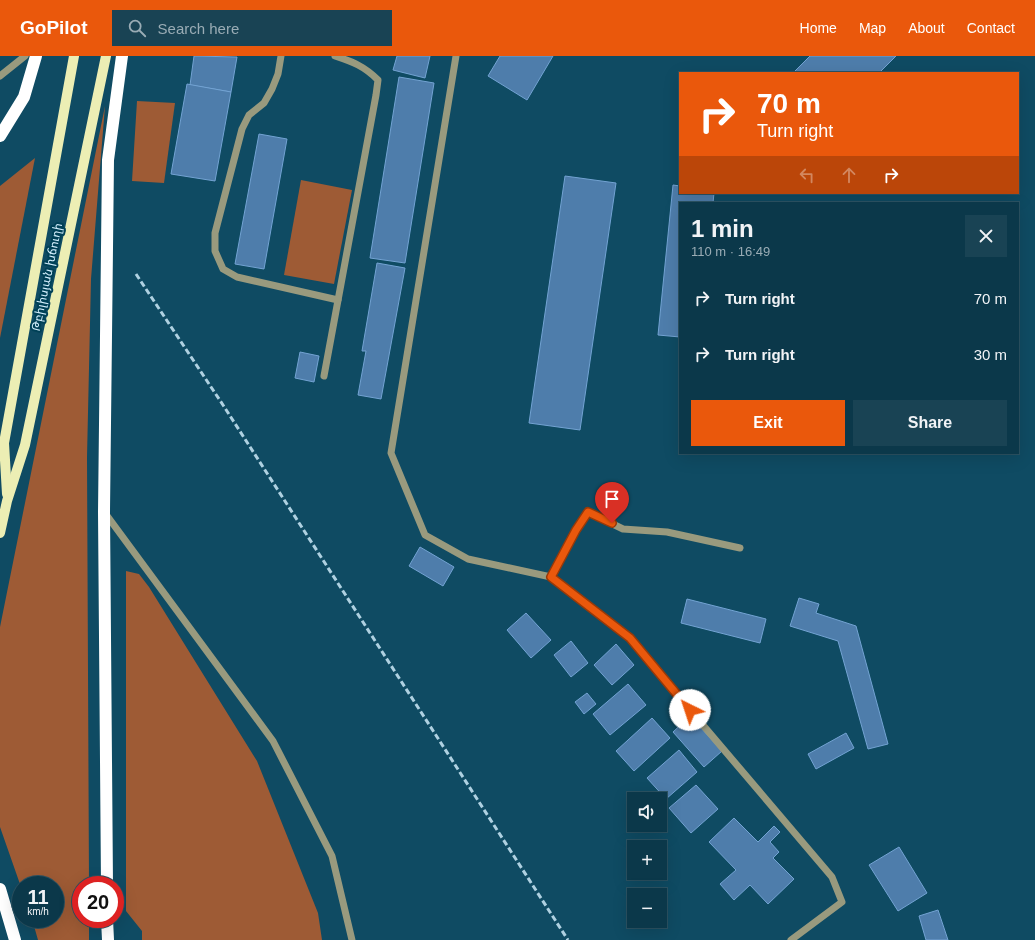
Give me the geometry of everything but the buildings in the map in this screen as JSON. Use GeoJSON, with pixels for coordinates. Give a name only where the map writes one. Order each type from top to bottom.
{"type":"FeatureCollection","features":[{"type":"Feature","properties":{"kind":"highway"},"geometry":{"type":"LineString","coordinates":[[0,136],[24,97],[36,56]]}},
{"type":"Feature","properties":{"kind":"highway"},"geometry":{"type":"LineString","coordinates":[[107,876],[104,512],[108,160],[122,56]]}},
{"type":"Feature","properties":{"kind":"highway"},"geometry":{"type":"LineString","coordinates":[[0,889],[15,940]]}},
{"type":"Feature","properties":{"kind":"highway"},"geometry":{"type":"LineString","coordinates":[[107,928],[108,940]]}},
{"type":"Feature","properties":{"kind":"main road","name":"Թբիլիսյան խճուղի"},"geometry":{"type":"LineString","coordinates":[[7,501],[4,443],[74,56]]}},
{"type":"Feature","properties":{"kind":"main road","name":"Թբիլիսյան խճուղի"},"geometry":{"type":"LineString","coordinates":[[0,533],[7,501],[25,445],[106,56]]}},
{"type":"Feature","properties":{"kind":"lane"},"geometry":{"type":"LineString","coordinates":[[0,76],[25,56]]}},
{"type":"Feature","properties":{"kind":"lane"},"geometry":{"type":"LineString","coordinates":[[281,56],[278,74],[272,89],[264,103],[249,115],[242,128],[216,233],[215,251],[223,269],[237,277],[338,300]]}},
{"type":"Feature","properties":{"kind":"lane"},"geometry":{"type":"LineString","coordinates":[[324,376],[360,188],[378,80],[368,70],[353,62],[335,56]]}},
{"type":"Feature","properties":{"kind":"lane"},"geometry":{"type":"LineString","coordinates":[[456,56],[391,453],[425,536],[468,559],[551,577],[630,638],[832,877],[842,902],[791,940]]}},
{"type":"Feature","properties":{"kind":"lane"},"geometry":{"type":"LineString","coordinates":[[104,512],[273,741],[332,856],[352,940]]}},
{"type":"Feature","properties":{"kind":"lane"},"geometry":{"type":"LineString","coordinates":[[551,577],[576,530],[588,512],[624,529],[667,532],[740,548]]}},
{"type":"Feature","properties":{"kind":"shaded area"},"geometry":{"type":"Polygon","coordinates":[[[137,101],[175,103],[164,183],[132,181],[137,101]]]}},
{"type":"Feature","properties":{"kind":"shaded area"},"geometry":{"type":"Polygon","coordinates":[[[105,106],[91,279],[87,457],[89,876],[72,876],[72,928],[89,928],[89,940],[38,940],[35,928],[64,928],[64,876],[17,876],[0,827],[0,627],[105,106]]]}},
{"type":"Feature","properties":{"kind":"shaded area"},"geometry":{"type":"Polygon","coordinates":[[[35,158],[0,338],[0,186],[35,158]]]}},
{"type":"Feature","properties":{"kind":"shaded area"},"geometry":{"type":"Polygon","coordinates":[[[301,180],[352,190],[334,284],[284,275],[301,180]]]}},
{"type":"Feature","properties":{"kind":"shaded area"},"geometry":{"type":"Polygon","coordinates":[[[126,571],[139,574],[149,587],[257,761],[318,913],[322,940],[142,940],[142,931],[126,911],[126,571]]]}},
{"type":"Feature","properties":{"kind":"railway"},"geometry":{"type":"LineString","coordinates":[[136,274],[223,405],[568,940]]}},
{"type":"Feature","properties":{"kind":"route"},"geometry":{"type":"LineString","coordinates":[[612,523],[588,512],[576,530],[551,577],[630,638],[690,710]]}}]}
